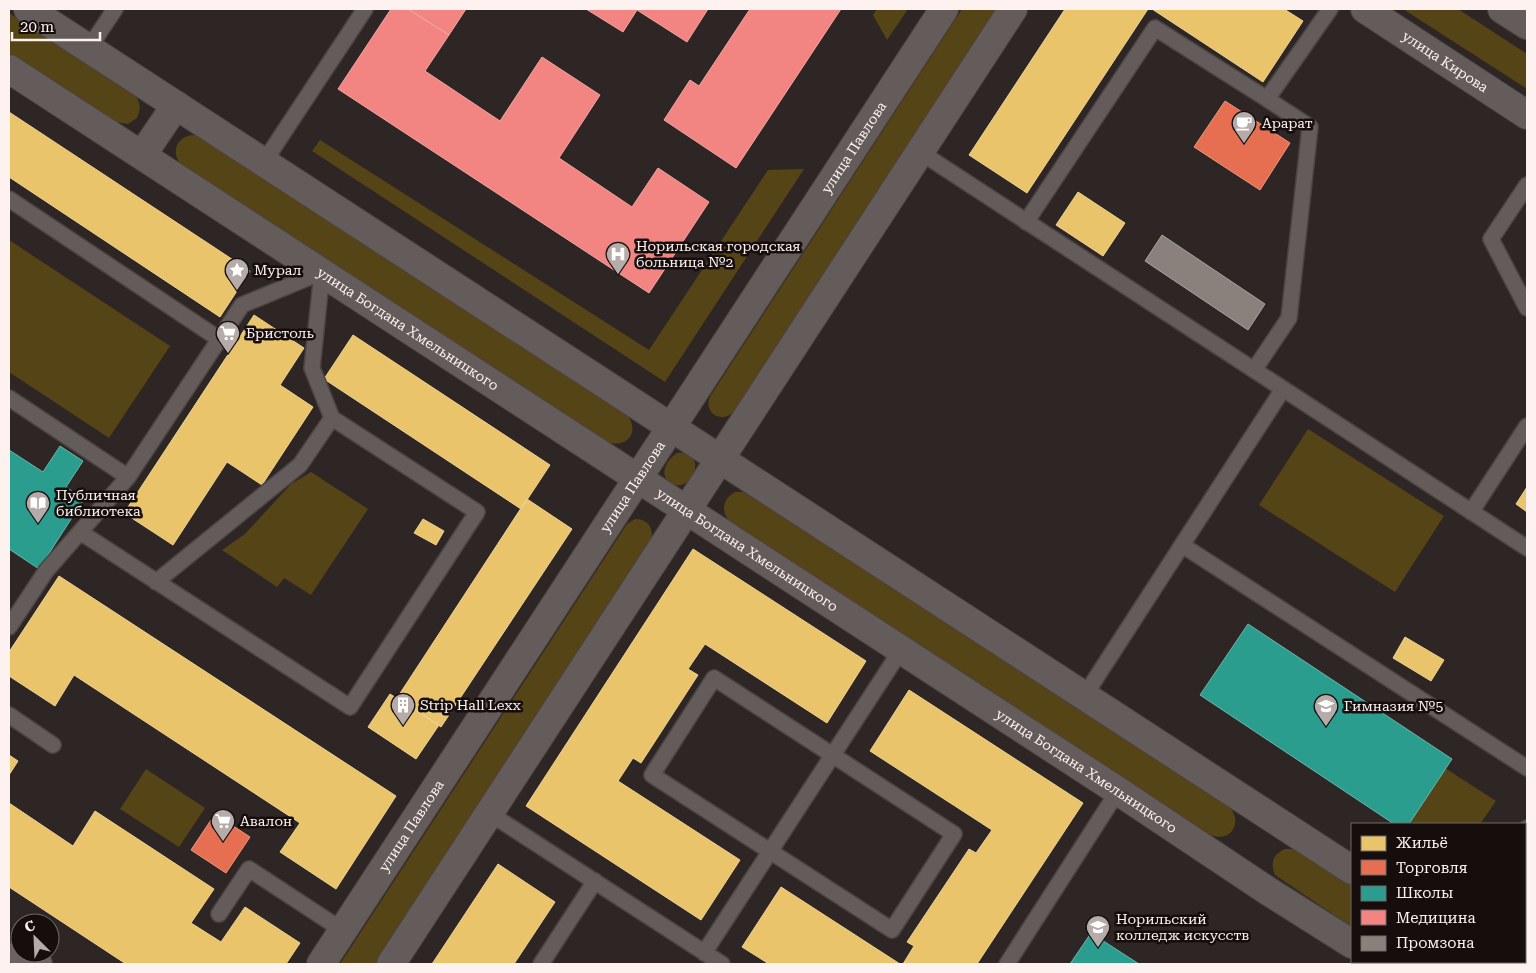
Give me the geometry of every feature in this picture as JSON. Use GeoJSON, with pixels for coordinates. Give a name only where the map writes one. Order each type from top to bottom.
{"type":"FeatureCollection","features":[{"type":"Feature","properties":{"kind":"street"},"geometry":{"type":"LineString","coordinates":[[28,9],[1351,869]]}},
{"type":"Feature","properties":{"kind":"street","name":"улица Павлова"},"geometry":{"type":"LineString","coordinates":[[321,964],[944,9]]}},
{"type":"Feature","properties":{"kind":"street"},"geometry":{"type":"LineString","coordinates":[[391,964],[1013,9]]}},
{"type":"Feature","properties":{"kind":"street","name":"улица Кирова"},"geometry":{"type":"LineString","coordinates":[[1365,9],[1527,114]]}},
{"type":"Feature","properties":{"kind":"street"},"geometry":{"type":"LineString","coordinates":[[1502,9],[1527,25]]}},
{"type":"Feature","properties":{"kind":"street","name":"улица Богдана Хмельницкого"},"geometry":{"type":"LineString","coordinates":[[9,69],[1351,943]]}},
{"type":"Feature","properties":{"kind":"street"},"geometry":{"type":"LineString","coordinates":[[142,155],[176,105]]}},
{"type":"Feature","properties":{"kind":"lane"},"geometry":{"type":"LineString","coordinates":[[89,48],[115,9]]}},
{"type":"Feature","properties":{"kind":"lane"},"geometry":{"type":"LineString","coordinates":[[264,162],[365,9]]}},
{"type":"Feature","properties":{"kind":"lane"},"geometry":{"type":"LineString","coordinates":[[1267,98],[1330,9]]}},
{"type":"Feature","properties":{"kind":"lane"},"geometry":{"type":"LineString","coordinates":[[1026,222],[1155,28],[1267,98],[1310,126],[1289,318],[1254,370]]}},
{"type":"Feature","properties":{"kind":"lane"},"geometry":{"type":"LineString","coordinates":[[920,152],[1527,548]]}},
{"type":"Feature","properties":{"kind":"lane"},"geometry":{"type":"LineString","coordinates":[[1527,185],[1491,239],[1527,308]]}},
{"type":"Feature","properties":{"kind":"lane"},"geometry":{"type":"LineString","coordinates":[[9,199],[219,339]]}},
{"type":"Feature","properties":{"kind":"lane"},"geometry":{"type":"LineString","coordinates":[[9,627],[46,571],[80,532],[128,477],[242,305],[322,272],[312,368],[332,418],[477,512],[350,707],[80,532]]}},
{"type":"Feature","properties":{"kind":"lane"},"geometry":{"type":"LineString","coordinates":[[1085,695],[1283,389]]}},
{"type":"Feature","properties":{"kind":"lane"},"geometry":{"type":"LineString","coordinates":[[9,398],[128,477]]}},
{"type":"Feature","properties":{"kind":"lane"},"geometry":{"type":"LineString","coordinates":[[156,582],[300,465],[332,418]]}},
{"type":"Feature","properties":{"kind":"lane"},"geometry":{"type":"LineString","coordinates":[[1471,512],[1527,426]]}},
{"type":"Feature","properties":{"kind":"lane"},"geometry":{"type":"LineString","coordinates":[[1182,545],[1527,768]]}},
{"type":"Feature","properties":{"kind":"lane"},"geometry":{"type":"LineString","coordinates":[[704,953],[901,650]]}},
{"type":"Feature","properties":{"kind":"lane"},"geometry":{"type":"LineString","coordinates":[[714,678],[832,755],[954,834],[892,930],[652,775],[714,678]]}},
{"type":"Feature","properties":{"kind":"lane"},"geometry":{"type":"LineString","coordinates":[[9,716],[53,745]]}},
{"type":"Feature","properties":{"kind":"lane"},"geometry":{"type":"LineString","coordinates":[[1006,964],[1118,791]]}},
{"type":"Feature","properties":{"kind":"lane"},"geometry":{"type":"LineString","coordinates":[[489,813],[722,964]]}},
{"type":"Feature","properties":{"kind":"lane"},"geometry":{"type":"LineString","coordinates":[[218,914],[249,868],[342,930]]}},
{"type":"Feature","properties":{"kind":"lane"},"geometry":{"type":"LineString","coordinates":[[541,964],[595,881]]}},
{"type":"Feature","properties":{"kind":"shaded area"},"geometry":{"type":"Polygon","coordinates":[[[877,9],[908,9],[887,40],[873,15],[877,9]]]}},
{"type":"Feature","properties":{"kind":"shaded area"},"geometry":{"type":"Polygon","coordinates":[[[962,9],[997,9],[735,410],[730,415],[724,417],[714,415],[709,407],[711,395],[962,9]]]}},
{"type":"Feature","properties":{"kind":"shaded area"},"geometry":{"type":"Polygon","coordinates":[[[1403,9],[1458,9],[1527,54],[1527,89],[1403,9]]]}},
{"type":"Feature","properties":{"kind":"shaded area"},"geometry":{"type":"Polygon","coordinates":[[[9,13],[134,94],[140,106],[137,118],[128,124],[116,122],[9,53],[9,13]]]}},
{"type":"Feature","properties":{"kind":"shaded area"},"geometry":{"type":"Polygon","coordinates":[[[187,136],[198,136],[626,414],[632,426],[630,437],[621,443],[608,442],[180,164],[176,154],[177,145],[187,136]]]}},
{"type":"Feature","properties":{"kind":"shaded area"},"geometry":{"type":"Polygon","coordinates":[[[320,140],[649,350],[768,170],[804,169],[665,382],[312,151],[320,140]]]}},
{"type":"Feature","properties":{"kind":"shaded area"},"geometry":{"type":"Polygon","coordinates":[[[9,240],[170,346],[109,438],[9,372],[9,240]]]}},
{"type":"Feature","properties":{"kind":"shaded area"},"geometry":{"type":"Polygon","coordinates":[[[1308,429],[1444,516],[1395,592],[1259,505],[1308,429]]]}},
{"type":"Feature","properties":{"kind":"shaded area"},"geometry":{"type":"Polygon","coordinates":[[[677,453],[687,454],[693,458],[695,464],[694,471],[687,483],[680,485],[668,481],[664,473],[669,460],[677,453]]]}},
{"type":"Feature","properties":{"kind":"shaded area"},"geometry":{"type":"Polygon","coordinates":[[[311,472],[368,509],[311,595],[284,578],[277,587],[222,550],[245,534],[291,484],[311,472]]]}},
{"type":"Feature","properties":{"kind":"shaded area"},"geometry":{"type":"Polygon","coordinates":[[[735,492],[748,493],[1229,806],[1235,818],[1233,830],[1225,836],[1211,835],[730,522],[725,514],[724,506],[728,498],[735,492]]]}},
{"type":"Feature","properties":{"kind":"shaded area"},"geometry":{"type":"Polygon","coordinates":[[[635,519],[647,522],[652,532],[651,540],[375,964],[340,964],[627,524],[635,519]]]}},
{"type":"Feature","properties":{"kind":"shaded area"},"geometry":{"type":"Polygon","coordinates":[[[1445,768],[1496,801],[1481,823],[1413,823],[1410,821],[1445,768]]]}},
{"type":"Feature","properties":{"kind":"shaded area"},"geometry":{"type":"Polygon","coordinates":[[[146,769],[205,808],[179,847],[120,809],[146,769]]]}},
{"type":"Feature","properties":{"kind":"shaded area"},"geometry":{"type":"Polygon","coordinates":[[[1285,849],[1298,851],[1351,885],[1351,926],[1275,875],[1273,863],[1278,853],[1285,849]]]}},
{"type":"Feature","properties":{"kind":"building: Жильё"},"geometry":{"type":"Polygon","coordinates":[[[1065,9],[1148,9],[1027,193],[969,155],[1065,9]]]}},
{"type":"Feature","properties":{"kind":"building: Жильё"},"geometry":{"type":"Polygon","coordinates":[[[1152,9],[1284,9],[1303,21],[1263,82],[1152,9]]]}},
{"type":"Feature","properties":{"kind":"building: Жильё"},"geometry":{"type":"Polygon","coordinates":[[[9,112],[250,271],[220,317],[9,177],[9,112]]]}},
{"type":"Feature","properties":{"kind":"building: Жильё"},"geometry":{"type":"Polygon","coordinates":[[[1078,192],[1125,223],[1103,256],[1056,225],[1078,192]]]}},
{"type":"Feature","properties":{"kind":"building: Жильё"},"geometry":{"type":"Polygon","coordinates":[[[254,315],[304,348],[280,385],[313,407],[262,485],[227,462],[173,545],[124,513],[254,315]]]}},
{"type":"Feature","properties":{"kind":"building: Жильё"},"geometry":{"type":"Polygon","coordinates":[[[353,335],[550,465],[521,509],[324,379],[353,335]]]}},
{"type":"Feature","properties":{"kind":"building: Жильё"},"geometry":{"type":"Polygon","coordinates":[[[1527,487],[1527,512],[1516,504],[1527,487]]]}},
{"type":"Feature","properties":{"kind":"building: Жильё"},"geometry":{"type":"Polygon","coordinates":[[[527,499],[572,529],[441,727],[397,698],[527,499]]]}},
{"type":"Feature","properties":{"kind":"building: Жильё"},"geometry":{"type":"Polygon","coordinates":[[[423,519],[444,531],[436,545],[414,533],[423,519]]]}},
{"type":"Feature","properties":{"kind":"building: Жильё"},"geometry":{"type":"Polygon","coordinates":[[[693,549],[866,661],[827,723],[705,644],[688,669],[698,675],[641,763],[633,758],[618,781],[740,860],[701,920],[526,806],[693,549]]]}},
{"type":"Feature","properties":{"kind":"building: Жильё"},"geometry":{"type":"Polygon","coordinates":[[[59,576],[396,796],[336,889],[280,852],[300,823],[74,675],[55,706],[9,676],[9,652],[59,576]]]}},
{"type":"Feature","properties":{"kind":"building: Жильё"},"geometry":{"type":"Polygon","coordinates":[[[1405,637],[1444,660],[1431,681],[1393,658],[1405,637]]]}},
{"type":"Feature","properties":{"kind":"building: Жильё"},"geometry":{"type":"Polygon","coordinates":[[[909,690],[1083,803],[977,964],[903,964],[914,946],[907,942],[969,849],[976,853],[992,830],[870,751],[909,690]]]}},
{"type":"Feature","properties":{"kind":"building: Жильё","name":"Strip Hall Lexx"},"geometry":{"type":"Polygon","coordinates":[[[390,694],[439,725],[416,759],[368,727],[390,694]]]}},
{"type":"Feature","properties":{"kind":"building: Жильё"},"geometry":{"type":"Polygon","coordinates":[[[9,755],[18,761],[9,775],[9,755]]]}},
{"type":"Feature","properties":{"kind":"building: Жильё"},"geometry":{"type":"Polygon","coordinates":[[[9,803],[73,846],[95,811],[214,889],[191,923],[221,942],[245,907],[300,943],[286,964],[126,964],[60,921],[60,913],[49,913],[9,887],[9,803]]]}},
{"type":"Feature","properties":{"kind":"building: Жильё"},"geometry":{"type":"Polygon","coordinates":[[[498,864],[555,902],[514,964],[432,964],[498,864]]]}},
{"type":"Feature","properties":{"kind":"building: Жильё"},"geometry":{"type":"Polygon","coordinates":[[[781,887],[900,964],[769,964],[742,947],[781,887]]]}},
{"type":"Feature","properties":{"kind":"building: Жильё"},"geometry":{"type":"Polygon","coordinates":[[[1527,888],[1527,940],[1526,939],[1527,888]]]}},
{"type":"Feature","properties":{"kind":"building: Торговля"},"geometry":{"type":"Polygon","coordinates":[[[1225,101],[1290,143],[1260,190],[1194,147],[1225,101]]]}},
{"type":"Feature","properties":{"kind":"building: Торговля"},"geometry":{"type":"Polygon","coordinates":[[[215,814],[250,837],[226,873],[191,850],[215,814]]]}},
{"type":"Feature","properties":{"kind":"building: Школы","name":"Публичная библиотека"},"geometry":{"type":"Polygon","coordinates":[[[60,446],[83,461],[66,487],[84,499],[39,569],[9,549],[9,450],[43,472],[60,446]]]}},
{"type":"Feature","properties":{"kind":"building: Школы","name":"Гимназия №5"},"geometry":{"type":"Polygon","coordinates":[[[1248,624],[1452,759],[1410,823],[1392,823],[1200,695],[1248,624]]]}},
{"type":"Feature","properties":{"kind":"building: Школы","name":"Норильский колледж искусств"},"geometry":{"type":"Polygon","coordinates":[[[1091,933],[1139,964],[1070,964],[1091,933]]]}},
{"type":"Feature","properties":{"kind":"building: Медицина"},"geometry":{"type":"Polygon","coordinates":[[[391,9],[408,9],[449,35],[425,71],[500,121],[542,57],[600,95],[559,158],[632,207],[658,168],[709,202],[649,293],[338,89],[391,9]]]}},
{"type":"Feature","properties":{"kind":"building: Медицина"},"geometry":{"type":"Polygon","coordinates":[[[408,9],[466,9],[449,35],[408,9]]]}},
{"type":"Feature","properties":{"kind":"building: Медицина"},"geometry":{"type":"Polygon","coordinates":[[[586,9],[708,9],[687,42],[637,10],[623,32],[586,9]]]}},
{"type":"Feature","properties":{"kind":"building: Медицина"},"geometry":{"type":"Polygon","coordinates":[[[750,9],[841,9],[736,168],[664,120],[690,80],[699,86],[750,9]]]}},
{"type":"Feature","properties":{"kind":"building: Промзона"},"geometry":{"type":"Polygon","coordinates":[[[1162,235],[1265,304],[1248,330],[1145,261],[1162,235]]]}},
{"type":"Feature","properties":{"kind":"place","name":"Арарат"},"geometry":{"type":"Point","coordinates":[1244,144]}},
{"type":"Feature","properties":{"kind":"place","name":"Норильская городская больница №2"},"geometry":{"type":"Point","coordinates":[618,275]}},
{"type":"Feature","properties":{"kind":"place","name":"Мурал"},"geometry":{"type":"Point","coordinates":[237,291]}},
{"type":"Feature","properties":{"kind":"place","name":"Бристоль"},"geometry":{"type":"Point","coordinates":[228,354]}},
{"type":"Feature","properties":{"kind":"place","name":"Публичная библиотека"},"geometry":{"type":"Point","coordinates":[38,524]}},
{"type":"Feature","properties":{"kind":"place","name":"Strip Hall Lexx"},"geometry":{"type":"Point","coordinates":[403,726]}},
{"type":"Feature","properties":{"kind":"place","name":"Гимназия №5"},"geometry":{"type":"Point","coordinates":[1326,727]}},
{"type":"Feature","properties":{"kind":"place","name":"Авалон"},"geometry":{"type":"Point","coordinates":[223,842]}},
{"type":"Feature","properties":{"kind":"place","name":"Норильский колледж искусств"},"geometry":{"type":"Point","coordinates":[1098,948]}}]}
